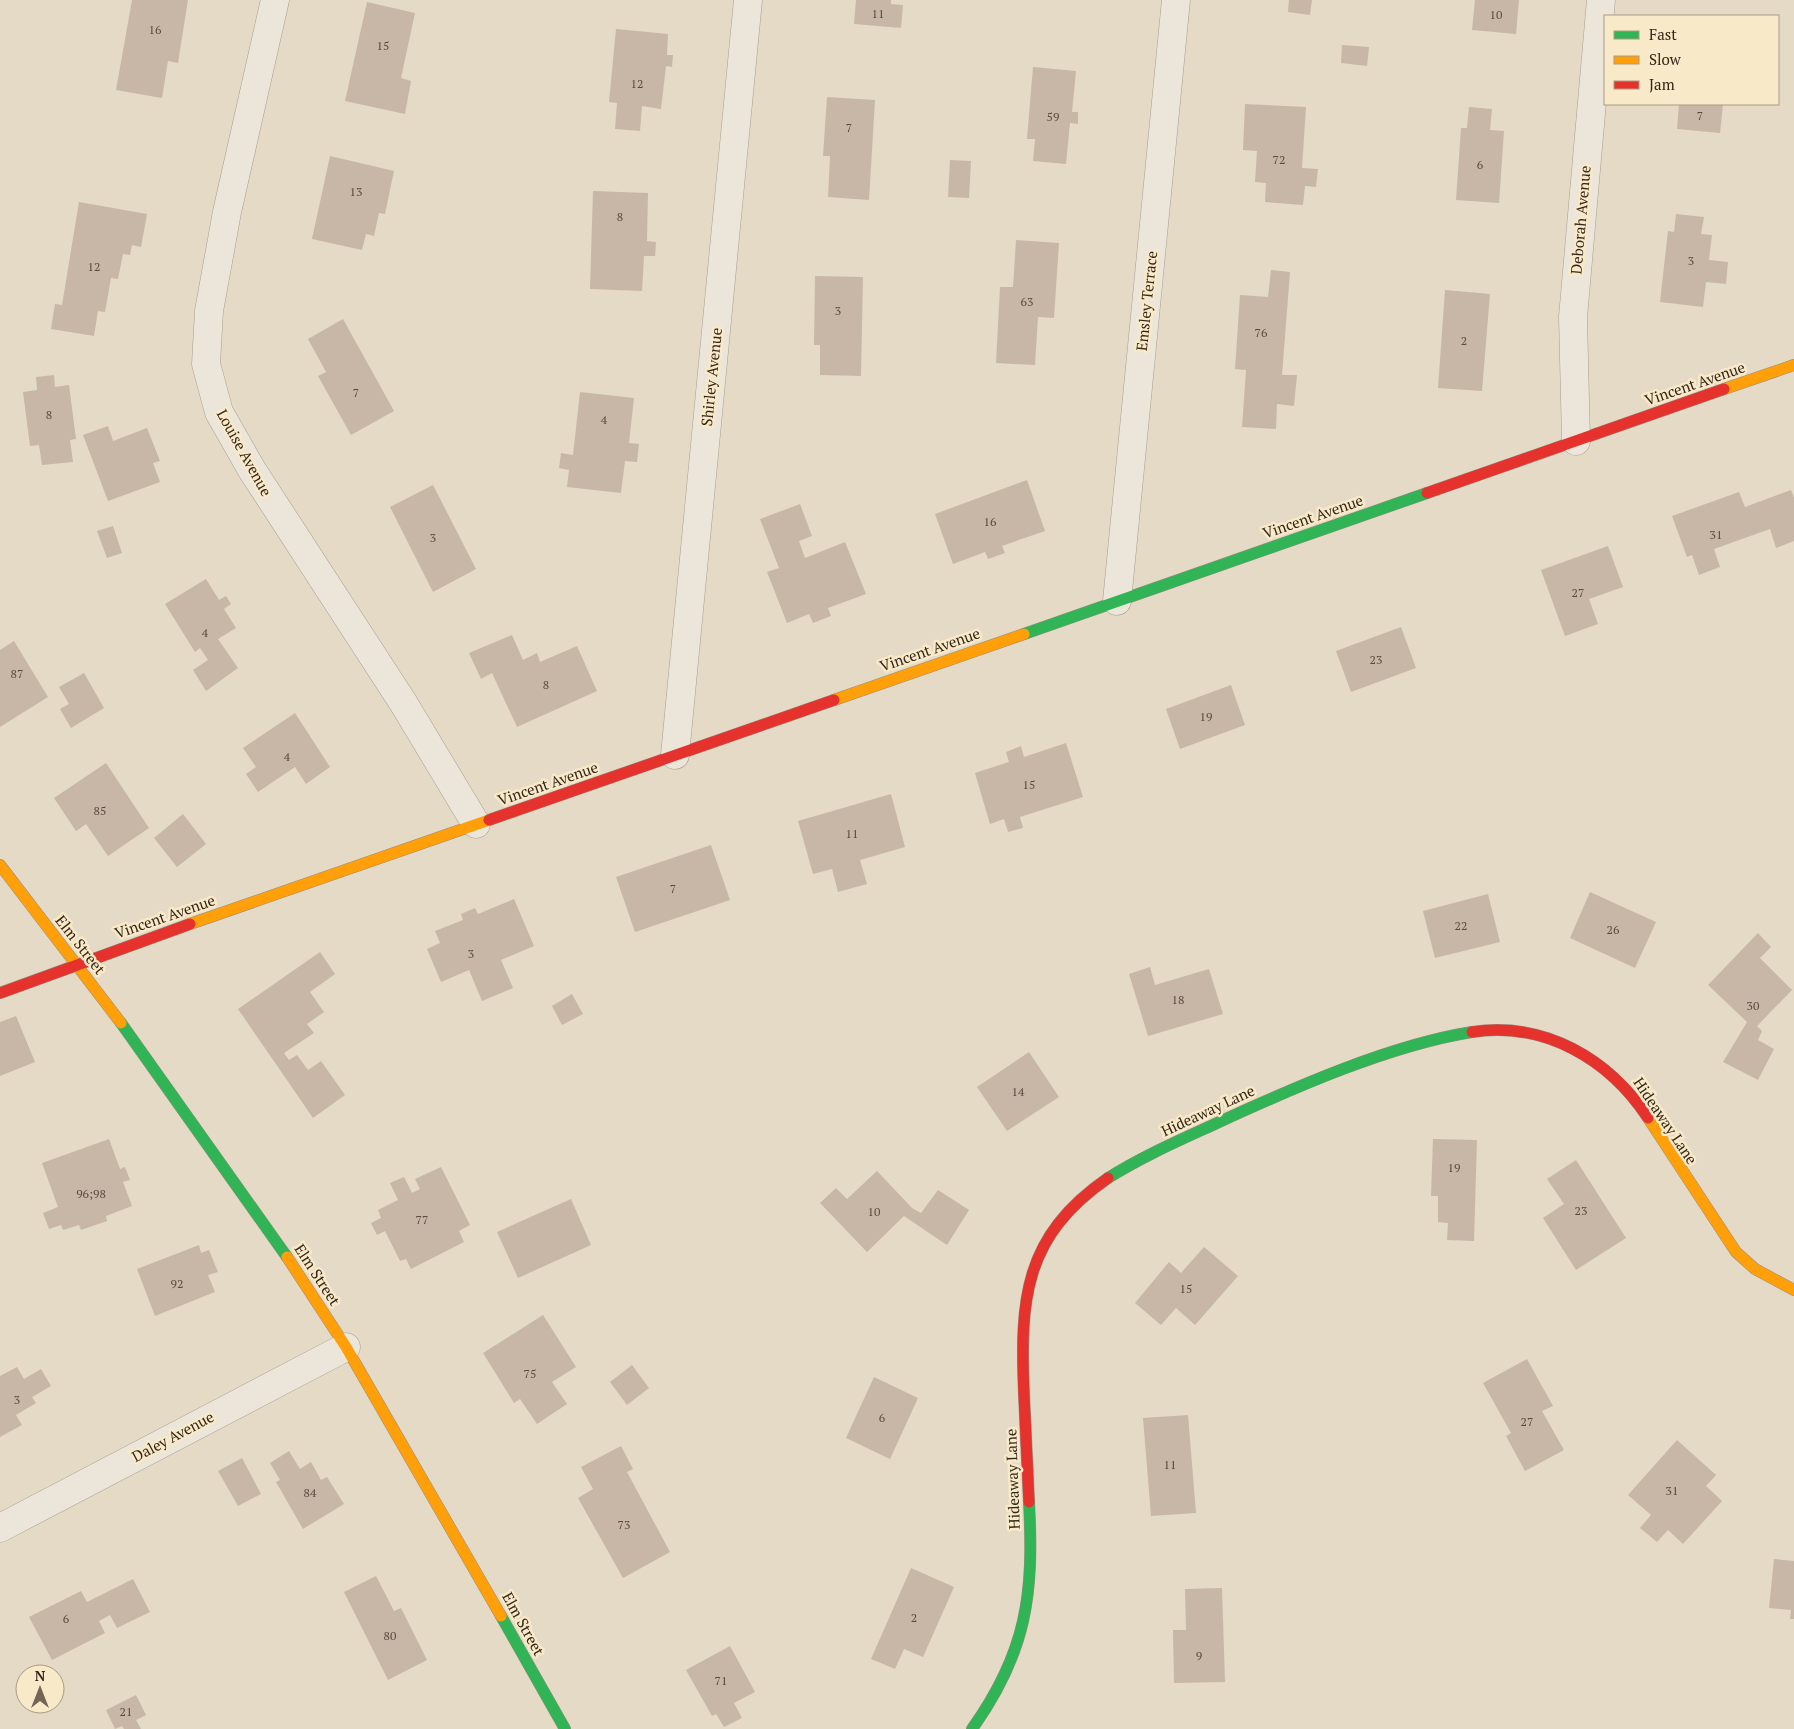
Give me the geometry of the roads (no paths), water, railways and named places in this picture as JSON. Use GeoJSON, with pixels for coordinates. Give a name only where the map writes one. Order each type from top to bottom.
{"type":"FeatureCollection","features":[{"type":"Feature","properties":{"kind":"street","name":"Louise Avenue"},"geometry":{"type":"LineString","coordinates":[[275,0],[227,212],[209,311],[206,364],[219,412],[252,470],[404,704],[476,824]]}},
{"type":"Feature","properties":{"kind":"street","name":"Shirley Avenue"},"geometry":{"type":"LineString","coordinates":[[675,755],[748,0]]}},
{"type":"Feature","properties":{"kind":"street","name":"Emsley Terrace"},"geometry":{"type":"LineString","coordinates":[[1118,601],[1176,0]]}},
{"type":"Feature","properties":{"kind":"street","name":"Deborah Avenue"},"geometry":{"type":"LineString","coordinates":[[1576,441],[1572,317],[1601,0]]}},
{"type":"Feature","properties":{"kind":"street","name":"Vincent Avenue"},"geometry":{"type":"LineString","coordinates":[[0,993],[76,964],[1794,365]]}},
{"type":"Feature","properties":{"kind":"street","name":"Elm Street"},"geometry":{"type":"LineString","coordinates":[[0,865],[76,964],[208,1144],[286,1255],[346,1347],[444,1513],[565,1729]]}},
{"type":"Feature","properties":{"kind":"street","name":"Hideaway Lane"},"geometry":{"type":"LineString","coordinates":[[972,1729],[994,1694],[1012,1658],[1024,1623],[1030,1586],[1031,1549],[1022,1345],[1025,1302],[1033,1269],[1042,1246],[1058,1223],[1097,1186],[1124,1168],[1266,1100],[1345,1068],[1424,1043],[1479,1031],[1508,1030],[1538,1035],[1565,1043],[1591,1057],[1615,1076],[1634,1097],[1736,1252],[1755,1269],[1794,1290]]}},
{"type":"Feature","properties":{"kind":"street","name":"Daley Avenue"},"geometry":{"type":"LineString","coordinates":[[0,1528],[346,1347]]}}]}
